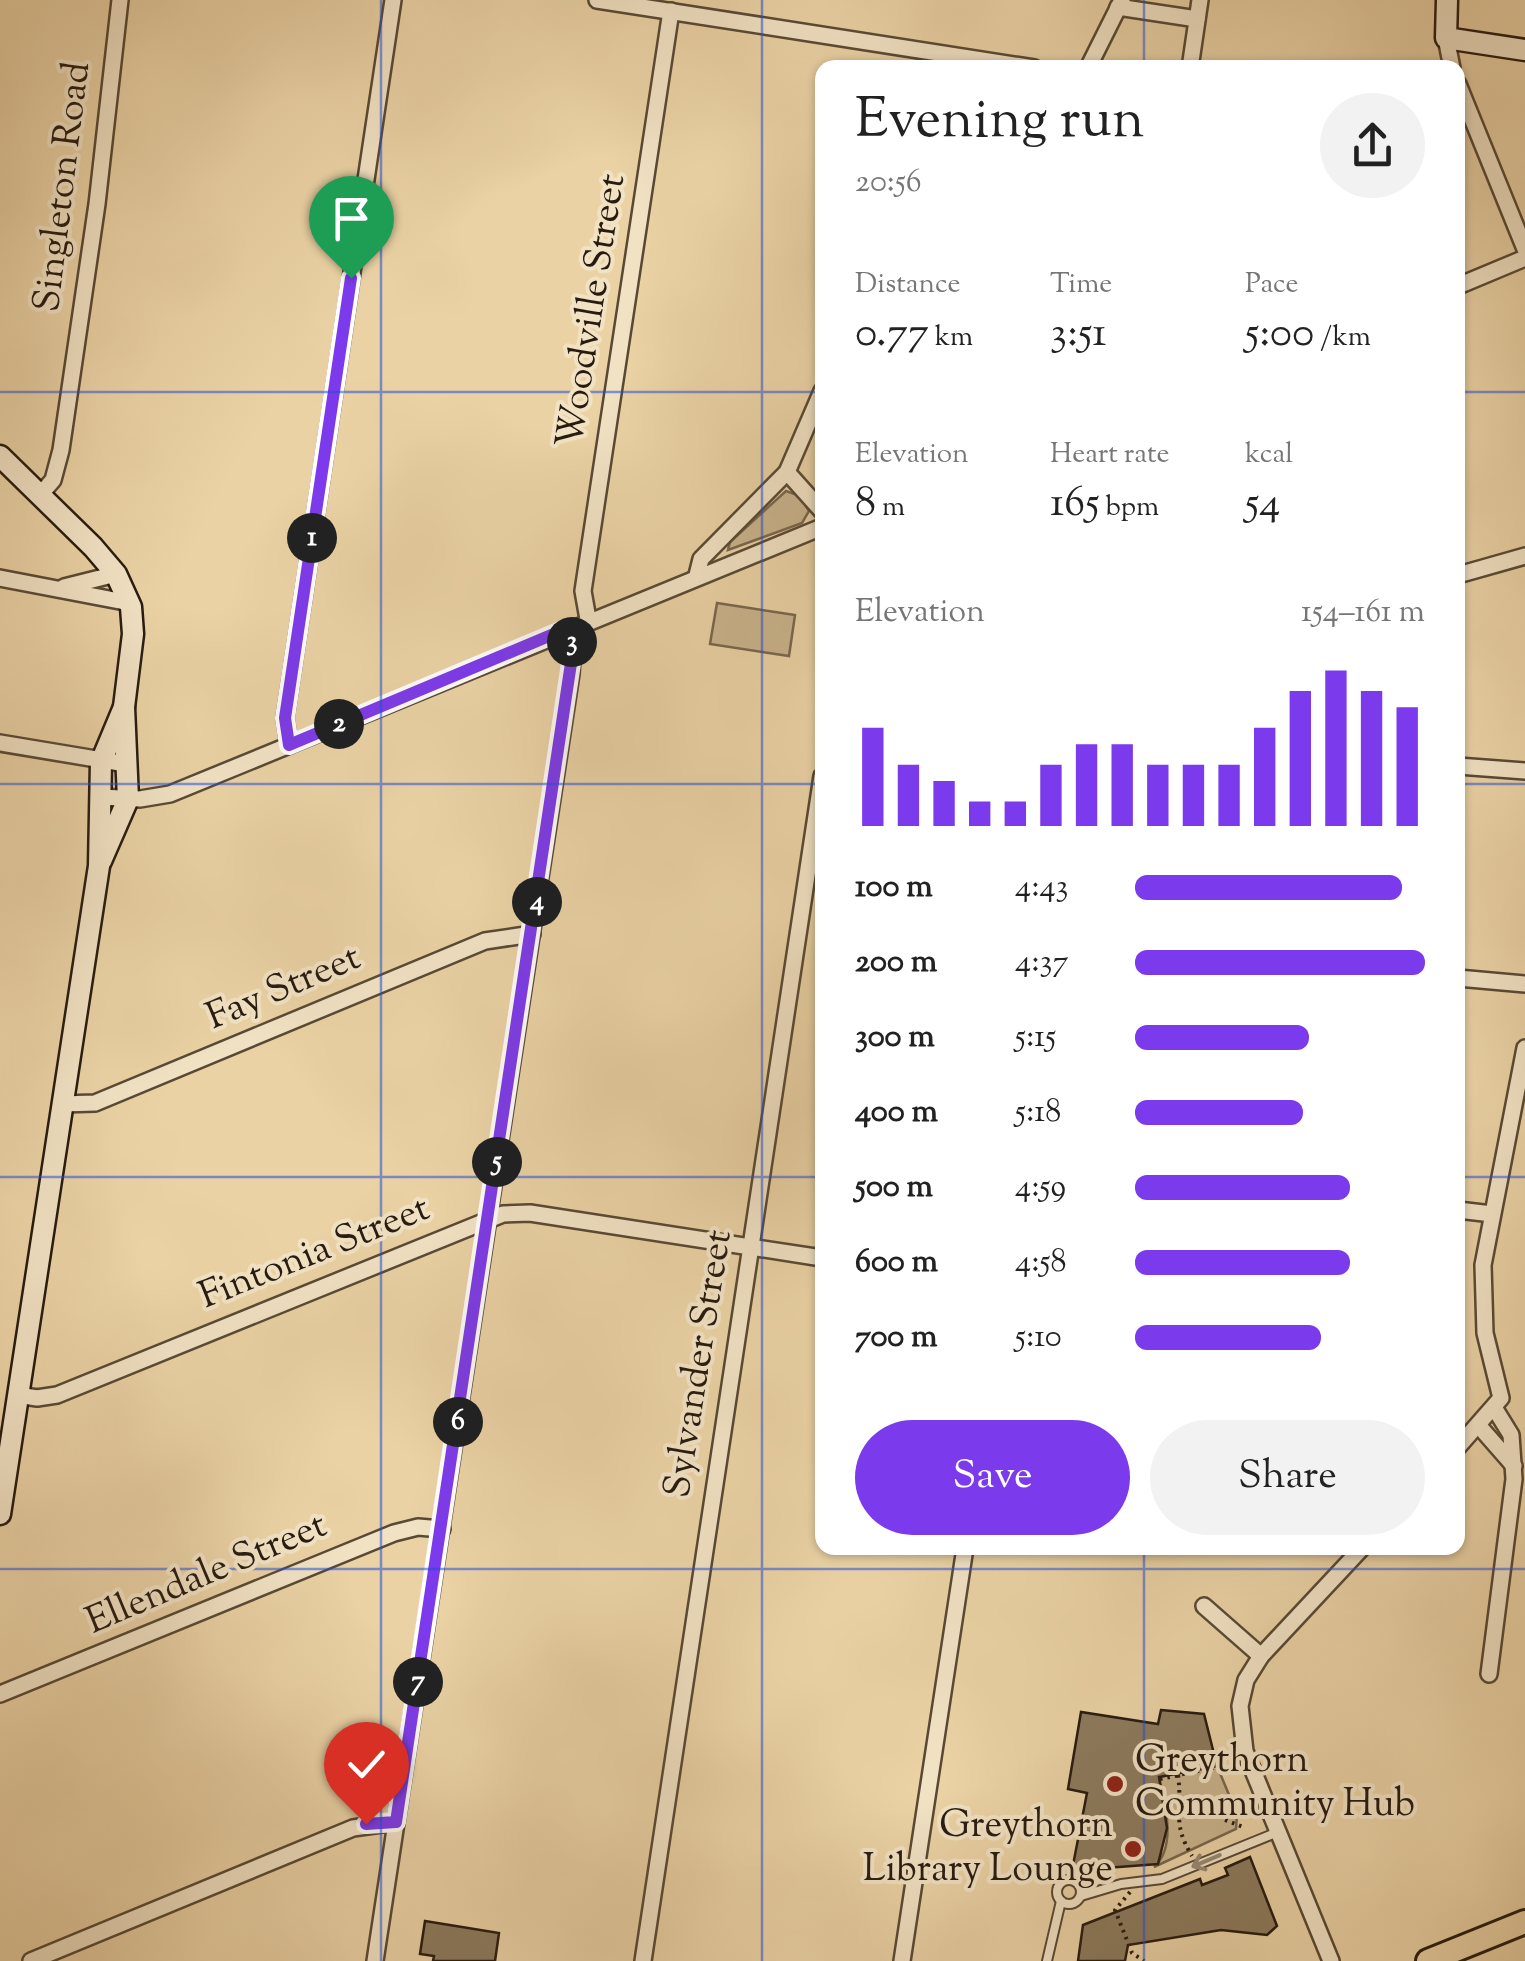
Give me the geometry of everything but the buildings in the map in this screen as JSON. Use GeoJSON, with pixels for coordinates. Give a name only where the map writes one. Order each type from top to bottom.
{"type":"FeatureCollection","features":[{"type":"Feature","properties":{"kind":"main road"},"geometry":{"type":"LineString","coordinates":[[1428,1961],[1454,1956],[1525,1922]]}},
{"type":"Feature","properties":{"kind":"street","name":"Singleton Road"},"geometry":{"type":"LineString","coordinates":[[40,495],[53,480],[61,450],[97,204],[120,0]]}},
{"type":"Feature","properties":{"kind":"street"},"geometry":{"type":"LineString","coordinates":[[289,745],[285,718],[393,0]]}},
{"type":"Feature","properties":{"kind":"street"},"geometry":{"type":"LineString","coordinates":[[596,0],[983,60]]}},
{"type":"Feature","properties":{"kind":"street"},"geometry":{"type":"LineString","coordinates":[[1191,60],[1200,0]]}},
{"type":"Feature","properties":{"kind":"street"},"geometry":{"type":"LineString","coordinates":[[1446,0],[1450,60]]}},
{"type":"Feature","properties":{"kind":"street"},"geometry":{"type":"LineString","coordinates":[[1092,60],[1120,4],[1198,18]]}},
{"type":"Feature","properties":{"kind":"street","name":"Woodville Street"},"geometry":{"type":"LineString","coordinates":[[588,620],[583,591],[671,11]]}},
{"type":"Feature","properties":{"kind":"street"},"geometry":{"type":"LineString","coordinates":[[1446,38],[1525,50]]}},
{"type":"Feature","properties":{"kind":"street"},"geometry":{"type":"LineString","coordinates":[[1465,101],[1525,249]]}},
{"type":"Feature","properties":{"kind":"street"},"geometry":{"type":"LineString","coordinates":[[1465,283],[1525,258]]}},
{"type":"Feature","properties":{"kind":"street"},"geometry":{"type":"LineString","coordinates":[[697,575],[701,558],[787,472],[815,407]]}},
{"type":"Feature","properties":{"kind":"street"},"geometry":{"type":"LineString","coordinates":[[0,456],[114,571],[130,604],[134,622],[124,707],[128,798],[99,866]]}},
{"type":"Feature","properties":{"kind":"street"},"geometry":{"type":"LineString","coordinates":[[787,472],[815,502]]}},
{"type":"Feature","properties":{"kind":"street"},"geometry":{"type":"LineString","coordinates":[[101,797],[170,794],[815,530]]}},
{"type":"Feature","properties":{"kind":"street"},"geometry":{"type":"LineString","coordinates":[[1465,573],[1525,556]]}},
{"type":"Feature","properties":{"kind":"street"},"geometry":{"type":"LineString","coordinates":[[54,588],[98,582],[114,571]]}},
{"type":"Feature","properties":{"kind":"street"},"geometry":{"type":"LineString","coordinates":[[0,578],[130,604]]}},
{"type":"Feature","properties":{"kind":"street"},"geometry":{"type":"LineString","coordinates":[[376,1961],[571,674],[573,644],[568,628]]}},
{"type":"Feature","properties":{"kind":"street"},"geometry":{"type":"LineString","coordinates":[[0,1514],[99,866],[101,762],[124,707]]}},
{"type":"Feature","properties":{"kind":"street"},"geometry":{"type":"LineString","coordinates":[[0,743],[126,764]]}},
{"type":"Feature","properties":{"kind":"street"},"geometry":{"type":"LineString","coordinates":[[1465,767],[1525,771]]}},
{"type":"Feature","properties":{"kind":"street","name":"Sylvander Street"},"geometry":{"type":"LineString","coordinates":[[643,1961],[815,823]]}},
{"type":"Feature","properties":{"kind":"street","name":"Fay Street"},"geometry":{"type":"LineString","coordinates":[[62,1104],[95,1103],[486,941],[532,934]]}},
{"type":"Feature","properties":{"kind":"street"},"geometry":{"type":"LineString","coordinates":[[1465,979],[1525,984]]}},
{"type":"Feature","properties":{"kind":"street"},"geometry":{"type":"LineString","coordinates":[[1465,1440],[1495,1409],[1501,1395],[1487,1348],[1482,1299],[1492,1214],[1525,1048]]}},
{"type":"Feature","properties":{"kind":"street"},"geometry":{"type":"LineString","coordinates":[[1465,1211],[1492,1214]]}},
{"type":"Feature","properties":{"kind":"street","name":"Fintonia Street"},"geometry":{"type":"LineString","coordinates":[[18,1395],[57,1395],[488,1218],[522,1212],[815,1257]]}},
{"type":"Feature","properties":{"kind":"street"},"geometry":{"type":"LineString","coordinates":[[1489,1674],[1514,1466],[1511,1434],[1495,1409]]}},
{"type":"Feature","properties":{"kind":"street"},"geometry":{"type":"LineString","coordinates":[[1479,1426],[1514,1466]]}},
{"type":"Feature","properties":{"kind":"street","name":"Ellendale Street"},"geometry":{"type":"LineString","coordinates":[[0,1694],[394,1533],[418,1527],[442,1529]]}},
{"type":"Feature","properties":{"kind":"street"},"geometry":{"type":"LineString","coordinates":[[902,1961],[964,1555]]}},
{"type":"Feature","properties":{"kind":"street"},"geometry":{"type":"LineString","coordinates":[[1331,1961],[1241,1736],[1241,1698],[1261,1656],[1355,1555]]}},
{"type":"Feature","properties":{"kind":"street"},"geometry":{"type":"LineString","coordinates":[[1204,1606],[1261,1656]]}},
{"type":"Feature","properties":{"kind":"street"},"geometry":{"type":"LineString","coordinates":[[31,1961],[353,1828],[396,1822]]}},
{"type":"Feature","properties":{"kind":"lane"},"geometry":{"type":"LineString","coordinates":[[1061,1902],[1072,1904],[1081,1896],[1132,1882],[1162,1879],[1278,1832]]}},
{"type":"Feature","properties":{"kind":"lane"},"geometry":{"type":"LineString","coordinates":[[1047,1961],[1061,1902],[1057,1891],[1066,1880],[1077,1883],[1081,1896]]}},
{"type":"Feature","properties":{"kind":"path"},"geometry":{"type":"LineString","coordinates":[[1160,1779],[1222,1766]]}},
{"type":"Feature","properties":{"kind":"path"},"geometry":{"type":"LineString","coordinates":[[1178,1775],[1181,1796],[1176,1825],[1192,1856]]}},
{"type":"Feature","properties":{"kind":"path"},"geometry":{"type":"LineString","coordinates":[[1225,1820],[1243,1827]]}},
{"type":"Feature","properties":{"kind":"path"},"geometry":{"type":"LineString","coordinates":[[1132,1882],[1129,1897],[1115,1910],[1132,1953],[1144,1961]]}},
{"type":"Feature","properties":{"kind":"shaded area"},"geometry":{"type":"Polygon","coordinates":[[[786,491],[800,496],[809,511],[802,523],[728,550],[730,542],[786,491]]]}},
{"type":"Feature","properties":{"kind":"shaded area"},"geometry":{"type":"Polygon","coordinates":[[[717,603],[795,615],[789,656],[710,644],[717,603]]]}},
{"type":"Feature","properties":{"kind":"shaded area"},"geometry":{"type":"Polygon","coordinates":[[[1217,1766],[1237,1814],[1236,1829],[1154,1867],[1167,1837],[1159,1777],[1217,1766]]]}},
{"type":"Feature","properties":{"kind":"place","name":"Greythorn Community Hub"},"geometry":{"type":"Point","coordinates":[1115,1784]}},
{"type":"Feature","properties":{"kind":"place","name":"Greythorn Library Lounge"},"geometry":{"type":"Point","coordinates":[1133,1849]}},
{"type":"Feature","properties":{"kind":"route"},"geometry":{"type":"LineString","coordinates":[[351,278],[285,718],[289,745],[568,628],[573,650],[396,1822],[366,1824]]}}]}
